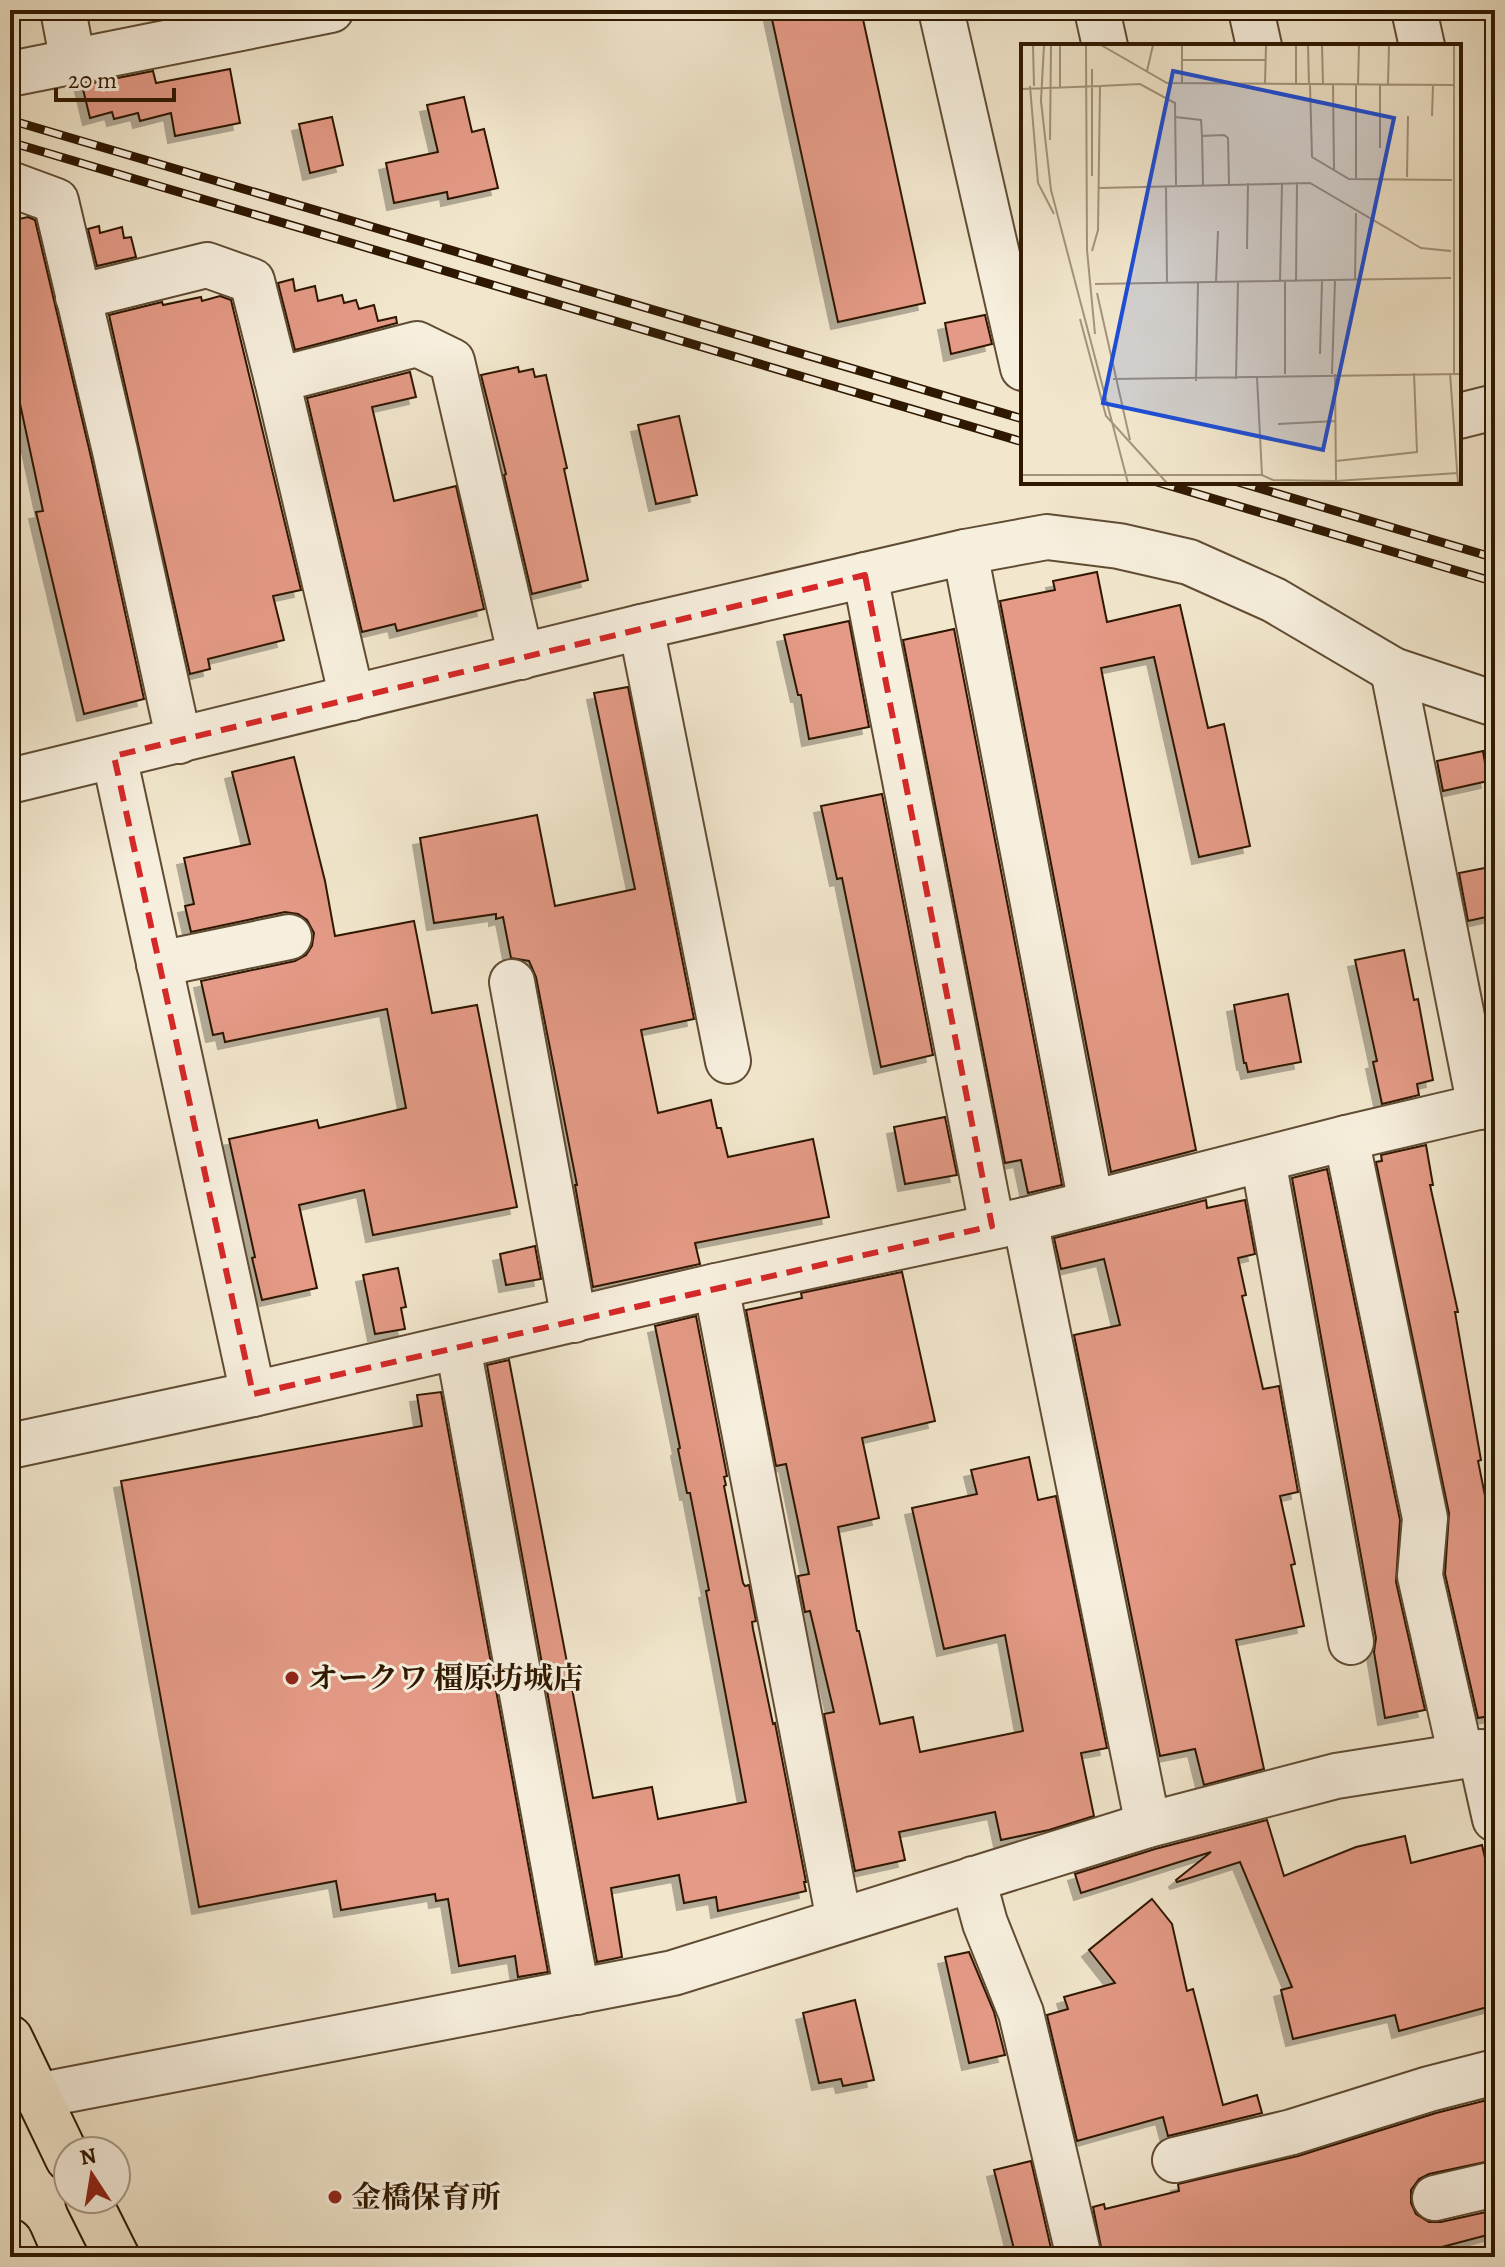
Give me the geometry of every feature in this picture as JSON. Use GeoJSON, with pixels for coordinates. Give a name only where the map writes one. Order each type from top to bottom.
{"type":"FeatureCollection","features":[{"type":"Feature","properties":{"kind":"main road"},"geometry":{"type":"LineString","coordinates":[[10,2038],[56,2135]]}},
{"type":"Feature","properties":{"kind":"main road"},"geometry":{"type":"LineString","coordinates":[[96,2215],[117,2257]]}},
{"type":"Feature","properties":{"kind":"main road"},"geometry":{"type":"LineString","coordinates":[[10,2241],[17,2257]]}},
{"type":"Feature","properties":{"kind":"street"},"geometry":{"type":"LineString","coordinates":[[63,10],[73,62]]}},
{"type":"Feature","properties":{"kind":"street"},"geometry":{"type":"LineString","coordinates":[[10,74],[331,10]]}},
{"type":"Feature","properties":{"kind":"street"},"geometry":{"type":"LineString","coordinates":[[941,10],[1021,359]]}},
{"type":"Feature","properties":{"kind":"street"},"geometry":{"type":"LineString","coordinates":[[1097,10],[1105,44]]}},
{"type":"Feature","properties":{"kind":"street"},"geometry":{"type":"LineString","coordinates":[[1251,10],[1259,44]]}},
{"type":"Feature","properties":{"kind":"street"},"geometry":{"type":"LineString","coordinates":[[1414,10],[1422,44]]}},
{"type":"Feature","properties":{"kind":"street"},"geometry":{"type":"LineString","coordinates":[[10,184],[56,201],[179,741]]}},
{"type":"Feature","properties":{"kind":"street"},"geometry":{"type":"LineString","coordinates":[[78,297],[207,265],[252,281],[352,698]]}},
{"type":"Feature","properties":{"kind":"street"},"geometry":{"type":"LineString","coordinates":[[277,380],[417,344],[452,361],[521,657]]}},
{"type":"Feature","properties":{"kind":"street"},"geometry":{"type":"LineString","coordinates":[[1461,416],[1495,407]]}},
{"type":"Feature","properties":{"kind":"street"},"geometry":{"type":"LineString","coordinates":[[10,781],[641,627],[965,552],[1047,537],[1119,546],[1189,562],[1274,600],[1393,670],[1495,704]]}},
{"type":"Feature","properties":{"kind":"street"},"geometry":{"type":"LineString","coordinates":[[965,552],[1091,1203]]}},
{"type":"Feature","properties":{"kind":"street"},"geometry":{"type":"LineString","coordinates":[[865,575],[1009,1223],[1148,1825]]}},
{"type":"Feature","properties":{"kind":"street"},"geometry":{"type":"LineString","coordinates":[[641,627],[728,1061]]}},
{"type":"Feature","properties":{"kind":"street"},"geometry":{"type":"LineString","coordinates":[[10,1446],[1009,1223],[1487,1105],[1393,670]]}},
{"type":"Feature","properties":{"kind":"street"},"geometry":{"type":"LineString","coordinates":[[114,756],[253,1394]]}},
{"type":"Feature","properties":{"kind":"street"},"geometry":{"type":"LineString","coordinates":[[159,964],[289,937]]}},
{"type":"Feature","properties":{"kind":"street"},"geometry":{"type":"LineString","coordinates":[[512,982],[574,1320]]}},
{"type":"Feature","properties":{"kind":"street"},"geometry":{"type":"LineString","coordinates":[[1346,1138],[1425,1518],[1420,1576],[1479,1753],[1495,1819]]}},
{"type":"Feature","properties":{"kind":"street"},"geometry":{"type":"LineString","coordinates":[[1263,1160],[1351,1642]]}},
{"type":"Feature","properties":{"kind":"street"},"geometry":{"type":"LineString","coordinates":[[716,1286],[839,1920]]}},
{"type":"Feature","properties":{"kind":"street"},"geometry":{"type":"LineString","coordinates":[[458,1347],[577,1992]]}},
{"type":"Feature","properties":{"kind":"street"},"geometry":{"type":"LineString","coordinates":[[36,2096],[673,1973],[1148,1825],[1336,1776],[1479,1753]]}},
{"type":"Feature","properties":{"kind":"street"},"geometry":{"type":"LineString","coordinates":[[973,1879],[985,1923],[1021,2013],[1079,2257]]}},
{"type":"Feature","properties":{"kind":"street"},"geometry":{"type":"LineString","coordinates":[[1175,2160],[1292,2132],[1429,2089],[1495,2072]]}},
{"type":"Feature","properties":{"kind":"street"},"geometry":{"type":"LineString","coordinates":[[1435,2198],[1495,2184]]}},
{"type":"Feature","properties":{"kind":"highlighted area"},"geometry":{"type":"Polygon","coordinates":[[[865,575],[992,1226],[253,1394],[114,756],[865,575]]]}},
{"type":"Feature","properties":{"kind":"building"},"geometry":{"type":"Polygon","coordinates":[[[770,10],[861,10],[925,303],[838,322],[770,10]]]}},
{"type":"Feature","properties":{"kind":"building"},"geometry":{"type":"Polygon","coordinates":[[[230,69],[240,123],[175,136],[171,113],[140,121],[138,113],[114,119],[112,112],[90,118],[82,85],[153,71],[156,83],[230,69]]]}},
{"type":"Feature","properties":{"kind":"building"},"geometry":{"type":"Polygon","coordinates":[[[464,97],[472,132],[484,129],[498,188],[448,199],[447,192],[394,203],[386,163],[438,152],[427,105],[464,97]]]}},
{"type":"Feature","properties":{"kind":"building"},"geometry":{"type":"Polygon","coordinates":[[[332,117],[343,165],[310,173],[299,124],[332,117]]]}},
{"type":"Feature","properties":{"kind":"building"},"geometry":{"type":"Polygon","coordinates":[[[28,217],[35,220],[144,699],[84,714],[36,512],[43,511],[10,357],[10,221],[28,217]]]}},
{"type":"Feature","properties":{"kind":"building"},"geometry":{"type":"Polygon","coordinates":[[[99,226],[100,233],[122,227],[124,238],[131,237],[136,257],[97,266],[88,229],[99,226]]]}},
{"type":"Feature","properties":{"kind":"building"},"geometry":{"type":"Polygon","coordinates":[[[293,279],[295,291],[315,286],[318,301],[342,295],[344,303],[356,300],[359,309],[374,305],[378,321],[396,317],[397,323],[295,350],[278,283],[293,279]]]}},
{"type":"Feature","properties":{"kind":"building"},"geometry":{"type":"Polygon","coordinates":[[[220,296],[231,300],[301,590],[273,596],[284,640],[208,659],[210,669],[190,674],[109,315],[162,302],[163,305],[201,297],[202,301],[220,296]]]}},
{"type":"Feature","properties":{"kind":"building"},"geometry":{"type":"Polygon","coordinates":[[[985,315],[992,344],[951,354],[945,323],[985,315]]]}},
{"type":"Feature","properties":{"kind":"building"},"geometry":{"type":"Polygon","coordinates":[[[518,367],[519,372],[533,369],[535,377],[546,375],[588,580],[532,594],[481,375],[518,367]]]}},
{"type":"Feature","properties":{"kind":"building"},"geometry":{"type":"Polygon","coordinates":[[[410,372],[416,397],[372,407],[394,501],[456,486],[484,609],[397,631],[395,624],[362,632],[307,398],[410,372]]]}},
{"type":"Feature","properties":{"kind":"building"},"geometry":{"type":"Polygon","coordinates":[[[679,416],[697,495],[656,504],[638,425],[679,416]]]}},
{"type":"Feature","properties":{"kind":"building"},"geometry":{"type":"Polygon","coordinates":[[[1097,572],[1107,622],[1180,605],[1208,728],[1224,724],[1250,846],[1199,857],[1154,657],[1101,668],[1196,1150],[1111,1172],[1000,601],[1055,590],[1053,581],[1097,572]]]}},
{"type":"Feature","properties":{"kind":"building"},"geometry":{"type":"Polygon","coordinates":[[[849,621],[869,727],[809,739],[801,695],[798,695],[784,635],[849,621]]]}},
{"type":"Feature","properties":{"kind":"building"},"geometry":{"type":"Polygon","coordinates":[[[954,629],[1062,1185],[1028,1193],[1021,1160],[1005,1163],[903,640],[954,629]]]}},
{"type":"Feature","properties":{"kind":"building"},"geometry":{"type":"Polygon","coordinates":[[[628,687],[694,1019],[641,1030],[658,1113],[711,1100],[728,1157],[813,1139],[829,1217],[695,1243],[700,1264],[593,1287],[577,1185],[536,977],[529,961],[511,958],[503,917],[496,919],[496,914],[434,923],[420,838],[537,815],[555,906],[635,889],[594,693],[628,687]]]}},
{"type":"Feature","properties":{"kind":"building"},"geometry":{"type":"Polygon","coordinates":[[[1483,751],[1488,781],[1443,791],[1437,761],[1483,751]]]}},
{"type":"Feature","properties":{"kind":"building"},"geometry":{"type":"Polygon","coordinates":[[[294,757],[325,881],[335,936],[414,921],[432,1013],[477,1005],[517,1207],[373,1235],[364,1190],[299,1205],[317,1288],[262,1300],[229,1139],[317,1120],[319,1128],[406,1108],[387,1009],[225,1042],[223,1033],[213,1035],[201,981],[295,961],[306,955],[312,946],[314,933],[307,920],[298,914],[285,912],[191,932],[185,906],[194,904],[184,858],[250,844],[232,772],[294,757]]]}},
{"type":"Feature","properties":{"kind":"building"},"geometry":{"type":"Polygon","coordinates":[[[882,794],[933,1055],[881,1067],[842,878],[837,879],[821,806],[882,794]]]}},
{"type":"Feature","properties":{"kind":"building"},"geometry":{"type":"Polygon","coordinates":[[[1495,866],[1495,915],[1468,921],[1459,873],[1495,866]]]}},
{"type":"Feature","properties":{"kind":"building"},"geometry":{"type":"Polygon","coordinates":[[[1404,950],[1414,1000],[1418,999],[1433,1080],[1417,1084],[1419,1095],[1382,1104],[1373,1062],[1377,1061],[1355,960],[1404,950]]]}},
{"type":"Feature","properties":{"kind":"building"},"geometry":{"type":"Polygon","coordinates":[[[1288,994],[1301,1062],[1248,1072],[1234,1005],[1288,994]]]}},
{"type":"Feature","properties":{"kind":"building"},"geometry":{"type":"Polygon","coordinates":[[[945,1117],[957,1175],[905,1184],[894,1127],[945,1117]]]}},
{"type":"Feature","properties":{"kind":"building"},"geometry":{"type":"Polygon","coordinates":[[[1426,1145],[1433,1185],[1430,1185],[1458,1312],[1455,1312],[1481,1460],[1478,1461],[1495,1545],[1495,1715],[1478,1718],[1445,1574],[1449,1513],[1376,1162],[1382,1161],[1381,1155],[1426,1145]]]}},
{"type":"Feature","properties":{"kind":"building"},"geometry":{"type":"Polygon","coordinates":[[[1327,1169],[1400,1520],[1396,1582],[1425,1710],[1385,1718],[1374,1652],[1376,1638],[1292,1178],[1327,1169]]]}},
{"type":"Feature","properties":{"kind":"building"},"geometry":{"type":"Polygon","coordinates":[[[1206,1200],[1207,1208],[1245,1200],[1255,1254],[1238,1258],[1246,1295],[1242,1296],[1263,1389],[1279,1386],[1298,1492],[1280,1496],[1295,1564],[1291,1565],[1304,1626],[1236,1640],[1264,1769],[1204,1785],[1195,1749],[1160,1756],[1074,1335],[1120,1325],[1104,1259],[1061,1269],[1054,1238],[1206,1200]]]}},
{"type":"Feature","properties":{"kind":"building"},"geometry":{"type":"Polygon","coordinates":[[[535,1246],[541,1279],[506,1285],[500,1254],[535,1246]]]}},
{"type":"Feature","properties":{"kind":"building"},"geometry":{"type":"Polygon","coordinates":[[[398,1268],[406,1307],[401,1308],[405,1329],[375,1334],[363,1275],[398,1268]]]}},
{"type":"Feature","properties":{"kind":"building"},"geometry":{"type":"Polygon","coordinates":[[[902,1272],[935,1421],[862,1438],[879,1518],[838,1527],[857,1631],[880,1724],[913,1717],[920,1752],[1023,1731],[1005,1635],[944,1649],[912,1508],[977,1494],[971,1470],[1029,1457],[1038,1500],[1056,1496],[1107,1748],[1081,1753],[1094,1816],[1001,1840],[995,1812],[899,1832],[905,1860],[855,1871],[824,1714],[834,1712],[810,1611],[805,1612],[798,1576],[809,1574],[786,1464],[776,1466],[746,1310],[802,1298],[801,1293],[902,1272]]]}},
{"type":"Feature","properties":{"kind":"building"},"geometry":{"type":"Polygon","coordinates":[[[696,1316],[727,1476],[724,1477],[724,1486],[743,1583],[749,1585],[756,1621],[752,1622],[753,1629],[775,1723],[806,1891],[718,1911],[716,1897],[684,1903],[679,1875],[611,1888],[622,1957],[597,1962],[487,1365],[509,1360],[593,1798],[652,1787],[658,1819],[746,1802],[706,1591],[709,1590],[655,1326],[696,1316]]]}},
{"type":"Feature","properties":{"kind":"building"},"geometry":{"type":"Polygon","coordinates":[[[441,1392],[548,1972],[518,1977],[515,1956],[459,1966],[448,1899],[436,1901],[435,1894],[341,1910],[336,1881],[199,1907],[121,1481],[422,1426],[417,1395],[441,1392]]]}},
{"type":"Feature","properties":{"kind":"building"},"geometry":{"type":"Polygon","coordinates":[[[1267,1820],[1284,1876],[1356,1847],[1405,1836],[1411,1863],[1482,1845],[1495,1901],[1495,2005],[1399,2031],[1395,2015],[1293,2039],[1281,1990],[1292,1987],[1240,1862],[1177,1882],[1211,1852],[1081,1893],[1075,1874],[1155,1849],[1267,1820]]]}},
{"type":"Feature","properties":{"kind":"building"},"geometry":{"type":"Polygon","coordinates":[[[1152,1899],[1172,1924],[1187,1991],[1193,1989],[1223,2105],[1257,2095],[1262,2113],[1168,2136],[1163,2117],[1077,2141],[1047,2015],[1068,2009],[1064,1997],[1115,1983],[1089,1950],[1152,1899]]]}},
{"type":"Feature","properties":{"kind":"building"},"geometry":{"type":"Polygon","coordinates":[[[969,1952],[994,2012],[1005,2055],[969,2063],[945,1957],[969,1952]]]}},
{"type":"Feature","properties":{"kind":"building"},"geometry":{"type":"Polygon","coordinates":[[[855,2000],[874,2080],[843,2086],[841,2079],[819,2083],[803,2013],[855,2000]]]}},
{"type":"Feature","properties":{"kind":"building"},"geometry":{"type":"Polygon","coordinates":[[[1495,2098],[1495,2160],[1429,2174],[1419,2179],[1411,2190],[1411,2203],[1416,2214],[1429,2222],[1495,2210],[1495,2233],[1404,2257],[1195,2257],[1193,2249],[1161,2257],[1103,2257],[1093,2207],[1104,2204],[1105,2209],[1179,2191],[1178,2184],[1298,2156],[1495,2098]]]}},
{"type":"Feature","properties":{"kind":"building"},"geometry":{"type":"Polygon","coordinates":[[[1031,2161],[1053,2257],[1016,2257],[994,2170],[1031,2161]]]}},
{"type":"Feature","properties":{"kind":"railway"},"geometry":{"type":"LineString","coordinates":[[10,120],[1021,418]]}},
{"type":"Feature","properties":{"kind":"railway"},"geometry":{"type":"LineString","coordinates":[[10,142],[1021,441]]}},
{"type":"Feature","properties":{"kind":"railway"},"geometry":{"type":"LineString","coordinates":[[1164,484],[1495,582]]}},
{"type":"Feature","properties":{"kind":"railway"},"geometry":{"type":"LineString","coordinates":[[1245,484],[1495,558]]}},
{"type":"Feature","properties":{"kind":"place","name":"オークワ 橿原坊城店"},"geometry":{"type":"Point","coordinates":[292,1678]}},
{"type":"Feature","properties":{"kind":"place","name":"金橋保育所"},"geometry":{"type":"Point","coordinates":[335,2197]}}]}
